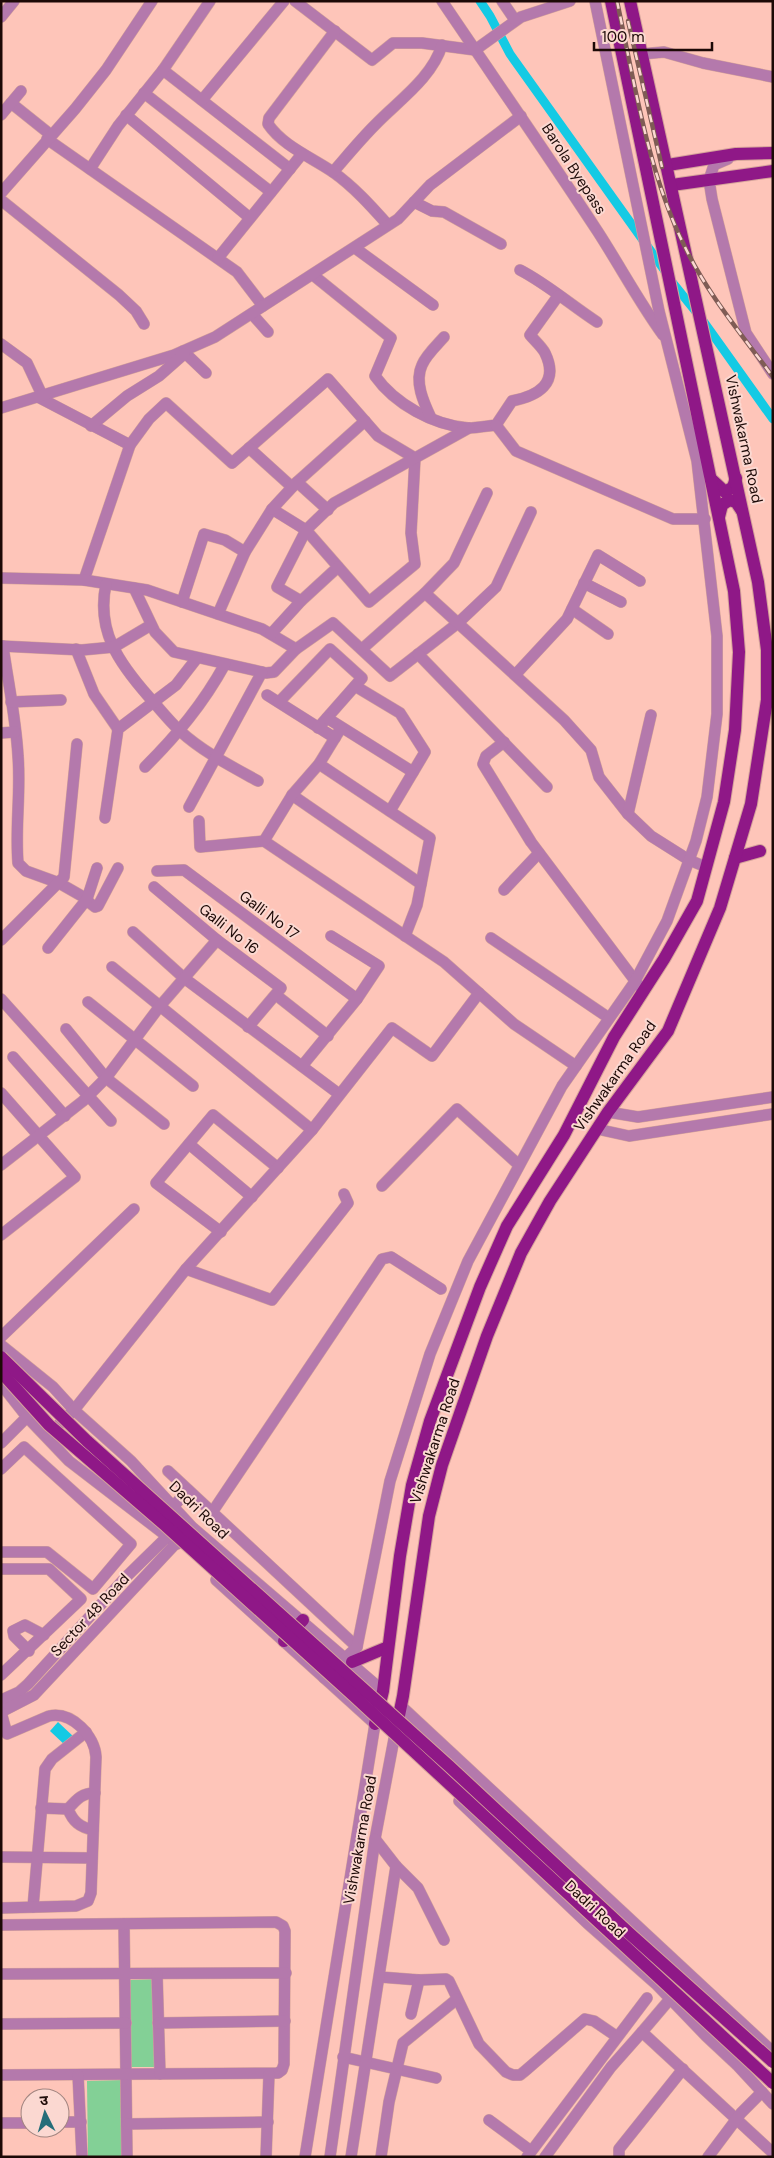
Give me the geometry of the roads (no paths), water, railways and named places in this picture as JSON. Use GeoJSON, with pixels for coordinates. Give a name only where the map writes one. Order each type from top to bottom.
{"type":"FeatureCollection","features":[{"type":"Feature","properties":{"kind":"main road","name":"Vishwakarma Road"},"geometry":{"type":"LineString","coordinates":[[374,1724],[383,1691],[412,1485],[430,1421],[480,1287],[507,1226],[564,1135],[639,986],[697,901],[724,802],[735,730],[739,652],[734,591],[611,1]]}},
{"type":"Feature","properties":{"kind":"main road","name":"Vishwakarma Road"},"geometry":{"type":"LineString","coordinates":[[394,1740],[429,1516],[445,1456],[487,1336],[521,1253],[550,1201],[608,1112],[668,1031],[720,908],[735,858],[751,804],[767,700],[767,650],[758,582],[682,228],[630,1]]}},
{"type":"Feature","properties":{"kind":"main road"},"geometry":{"type":"LineString","coordinates":[[668,165],[736,154],[773,153]]}},
{"type":"Feature","properties":{"kind":"main road"},"geometry":{"type":"LineString","coordinates":[[672,185],[773,171]]}},
{"type":"Feature","properties":{"kind":"main road"},"geometry":{"type":"LineString","coordinates":[[711,479],[725,492],[733,487],[736,478]]}},
{"type":"Feature","properties":{"kind":"main road"},"geometry":{"type":"LineString","coordinates":[[719,517],[722,505],[729,500],[736,502],[743,512]]}},
{"type":"Feature","properties":{"kind":"main road"},"geometry":{"type":"LineString","coordinates":[[735,858],[760,851]]}},
{"type":"Feature","properties":{"kind":"main road"},"geometry":{"type":"LineString","coordinates":[[1,1356],[87,1441],[449,1766],[630,1934],[773,2062]]}},
{"type":"Feature","properties":{"kind":"main road"},"geometry":{"type":"LineString","coordinates":[[1,1372],[49,1425],[166,1526],[353,1695],[773,2083]]}},
{"type":"Feature","properties":{"kind":"main road"},"geometry":{"type":"LineString","coordinates":[[284,1641],[303,1620]]}},
{"type":"Feature","properties":{"kind":"main road"},"geometry":{"type":"LineString","coordinates":[[349,1659],[388,1646]]}},
{"type":"Feature","properties":{"kind":"street"},"geometry":{"type":"LineString","coordinates":[[1,17],[14,1]]}},
{"type":"Feature","properties":{"kind":"street"},"geometry":{"type":"LineString","coordinates":[[1,192],[75,109],[106,70],[152,1]]}},
{"type":"Feature","properties":{"kind":"street"},"geometry":{"type":"LineString","coordinates":[[90,169],[126,115],[163,70],[210,1]]}},
{"type":"Feature","properties":{"kind":"street"},"geometry":{"type":"LineString","coordinates":[[202,100],[284,1]]}},
{"type":"Feature","properties":{"kind":"street"},"geometry":{"type":"LineString","coordinates":[[295,1],[372,60],[393,43],[477,48],[521,16],[570,1]]}},
{"type":"Feature","properties":{"kind":"street","name":"Barola Byepass"},"geometry":{"type":"LineString","coordinates":[[442,1],[477,48],[667,342]]}},
{"type":"Feature","properties":{"kind":"street"},"geometry":{"type":"LineString","coordinates":[[502,1],[515,20]]}},
{"type":"Feature","properties":{"kind":"street"},"geometry":{"type":"LineString","coordinates":[[324,1678],[349,1659],[358,1647],[390,1481],[430,1354],[468,1261],[562,1086],[609,1018],[639,986],[667,921],[689,860],[707,797],[717,714],[717,636],[697,461],[660,311],[595,1]]}},
{"type":"Feature","properties":{"kind":"street"},"geometry":{"type":"LineString","coordinates":[[335,31],[268,121],[269,127],[302,154],[333,172],[362,195],[388,225]]}},
{"type":"Feature","properties":{"kind":"street"},"geometry":{"type":"LineString","coordinates":[[333,172],[419,82],[438,58],[442,45]]}},
{"type":"Feature","properties":{"kind":"street"},"geometry":{"type":"LineString","coordinates":[[642,54],[664,52],[704,63],[773,77]]}},
{"type":"Feature","properties":{"kind":"street"},"geometry":{"type":"LineString","coordinates":[[163,70],[290,169]]}},
{"type":"Feature","properties":{"kind":"street"},"geometry":{"type":"LineString","coordinates":[[1,115],[21,91]]}},
{"type":"Feature","properties":{"kind":"street"},"geometry":{"type":"LineString","coordinates":[[144,93],[271,192]]}},
{"type":"Feature","properties":{"kind":"street"},"geometry":{"type":"LineString","coordinates":[[11,103],[49,137],[90,169],[237,272],[263,306]]}},
{"type":"Feature","properties":{"kind":"street"},"geometry":{"type":"LineString","coordinates":[[126,115],[250,218]]}},
{"type":"Feature","properties":{"kind":"street"},"geometry":{"type":"LineString","coordinates":[[1,408],[184,352],[215,337],[398,219],[430,185],[521,116]]}},
{"type":"Feature","properties":{"kind":"street"},"geometry":{"type":"LineString","coordinates":[[218,258],[302,154]]}},
{"type":"Feature","properties":{"kind":"street"},"geometry":{"type":"LineString","coordinates":[[736,154],[715,163],[709,180],[746,333],[773,374]]}},
{"type":"Feature","properties":{"kind":"street"},"geometry":{"type":"LineString","coordinates":[[1,200],[118,294],[136,312],[144,324]]}},
{"type":"Feature","properties":{"kind":"street"},"geometry":{"type":"LineString","coordinates":[[414,202],[432,211],[444,212],[500,244]]}},
{"type":"Feature","properties":{"kind":"street"},"geometry":{"type":"LineString","coordinates":[[355,248],[433,305]]}},
{"type":"Feature","properties":{"kind":"street"},"geometry":{"type":"LineString","coordinates":[[520,270],[541,281],[558,296],[597,322]]}},
{"type":"Feature","properties":{"kind":"street"},"geometry":{"type":"LineString","coordinates":[[313,274],[391,338],[375,376],[398,400],[431,418],[469,428],[496,425],[512,402],[532,397],[547,384],[550,371],[545,353],[530,335],[558,296]]}},
{"type":"Feature","properties":{"kind":"street"},"geometry":{"type":"LineString","coordinates":[[252,314],[268,332]]}},
{"type":"Feature","properties":{"kind":"street"},"geometry":{"type":"LineString","coordinates":[[431,418],[422,398],[419,380],[422,364],[444,337]]}},
{"type":"Feature","properties":{"kind":"street"},"geometry":{"type":"LineString","coordinates":[[667,342],[683,346]]}},
{"type":"Feature","properties":{"kind":"street"},"geometry":{"type":"LineString","coordinates":[[1,344],[27,364],[40,396],[91,426],[130,445]]}},
{"type":"Feature","properties":{"kind":"street"},"geometry":{"type":"LineString","coordinates":[[184,352],[206,373]]}},
{"type":"Feature","properties":{"kind":"street"},"geometry":{"type":"LineString","coordinates":[[91,426],[127,396],[159,376],[184,352]]}},
{"type":"Feature","properties":{"kind":"street"},"geometry":{"type":"LineString","coordinates":[[84,580],[130,445],[148,419],[166,403],[232,463],[328,379],[378,436],[415,458]]}},
{"type":"Feature","properties":{"kind":"street"},"geometry":{"type":"LineString","coordinates":[[218,614],[245,552],[272,509],[294,485],[365,421]]}},
{"type":"Feature","properties":{"kind":"street"},"geometry":{"type":"LineString","coordinates":[[496,425],[516,451],[673,519],[704,519]]}},
{"type":"Feature","properties":{"kind":"street"},"geometry":{"type":"LineString","coordinates":[[301,601],[277,587],[306,530],[334,503],[469,428]]}},
{"type":"Feature","properties":{"kind":"street"},"geometry":{"type":"LineString","coordinates":[[249,448],[328,510]]}},
{"type":"Feature","properties":{"kind":"street"},"geometry":{"type":"LineString","coordinates":[[272,509],[306,530],[368,602],[415,564],[411,533],[415,458]]}},
{"type":"Feature","properties":{"kind":"street"},"geometry":{"type":"LineString","coordinates":[[362,650],[425,593],[454,563],[487,493]]}},
{"type":"Feature","properties":{"kind":"street"},"geometry":{"type":"LineString","coordinates":[[134,588],[151,625],[174,652],[262,672],[274,672],[296,649],[334,623],[390,676],[458,623],[496,587],[531,512]]}},
{"type":"Feature","properties":{"kind":"street"},"geometry":{"type":"LineString","coordinates":[[182,602],[204,534],[225,540],[245,552]]}},
{"type":"Feature","properties":{"kind":"street"},"geometry":{"type":"LineString","coordinates":[[515,675],[567,619],[598,555],[640,581]]}},
{"type":"Feature","properties":{"kind":"street"},"geometry":{"type":"LineString","coordinates":[[271,634],[301,601],[338,567]]}},
{"type":"Feature","properties":{"kind":"street"},"geometry":{"type":"LineString","coordinates":[[1,578],[84,580],[147,590],[262,629],[296,649]]}},
{"type":"Feature","properties":{"kind":"street"},"geometry":{"type":"LineString","coordinates":[[584,583],[621,602]]}},
{"type":"Feature","properties":{"kind":"street"},"geometry":{"type":"LineString","coordinates":[[106,584],[102,602],[106,630],[124,668],[180,731],[216,757],[258,781]]}},
{"type":"Feature","properties":{"kind":"street"},"geometry":{"type":"LineString","coordinates":[[425,593],[564,720],[591,750],[599,777],[628,814],[651,836],[689,860],[706,868]]}},
{"type":"Feature","properties":{"kind":"street"},"geometry":{"type":"LineString","coordinates":[[572,609],[608,634]]}},
{"type":"Feature","properties":{"kind":"street"},"geometry":{"type":"LineString","coordinates":[[118,868],[98,906],[95,907],[59,883],[26,871],[18,863],[16,834],[19,804],[18,755],[2,646],[76,649],[114,647],[151,625]]}},
{"type":"Feature","properties":{"kind":"street"},"geometry":{"type":"LineString","coordinates":[[76,649],[94,694],[118,729],[106,818]]}},
{"type":"Feature","properties":{"kind":"street"},"geometry":{"type":"LineString","coordinates":[[279,702],[330,649],[362,678],[318,728]]}},
{"type":"Feature","properties":{"kind":"street"},"geometry":{"type":"LineString","coordinates":[[418,654],[548,786]]}},
{"type":"Feature","properties":{"kind":"street"},"geometry":{"type":"LineString","coordinates":[[118,729],[176,684],[196,658]]}},
{"type":"Feature","properties":{"kind":"street"},"geometry":{"type":"LineString","coordinates":[[145,767],[180,731],[212,687],[225,664]]}},
{"type":"Feature","properties":{"kind":"street"},"geometry":{"type":"LineString","coordinates":[[189,807],[262,672]]}},
{"type":"Feature","properties":{"kind":"street"},"geometry":{"type":"LineString","coordinates":[[355,686],[400,713],[425,752],[390,811]]}},
{"type":"Feature","properties":{"kind":"street"},"geometry":{"type":"LineString","coordinates":[[267,695],[335,738]]}},
{"type":"Feature","properties":{"kind":"street"},"geometry":{"type":"LineString","coordinates":[[11,702],[61,700]]}},
{"type":"Feature","properties":{"kind":"street"},"geometry":{"type":"LineString","coordinates":[[628,814],[650,715]]}},
{"type":"Feature","properties":{"kind":"street"},"geometry":{"type":"LineString","coordinates":[[327,718],[413,772]]}},
{"type":"Feature","properties":{"kind":"street"},"geometry":{"type":"LineString","coordinates":[[264,841],[292,795],[319,764],[341,728]]}},
{"type":"Feature","properties":{"kind":"street"},"geometry":{"type":"LineString","coordinates":[[1,733],[15,732]]}},
{"type":"Feature","properties":{"kind":"street"},"geometry":{"type":"LineString","coordinates":[[504,742],[486,756],[483,764],[539,853],[639,986]]}},
{"type":"Feature","properties":{"kind":"street"},"geometry":{"type":"LineString","coordinates":[[1,940],[64,877],[77,744]]}},
{"type":"Feature","properties":{"kind":"street"},"geometry":{"type":"LineString","coordinates":[[319,764],[430,838],[417,905],[405,936]]}},
{"type":"Feature","properties":{"kind":"street"},"geometry":{"type":"LineString","coordinates":[[292,795],[421,884]]}},
{"type":"Feature","properties":{"kind":"street"},"geometry":{"type":"LineString","coordinates":[[199,821],[200,847],[264,841],[444,962],[514,1024],[576,1066]]}},
{"type":"Feature","properties":{"kind":"street"},"geometry":{"type":"LineString","coordinates":[[504,890],[539,853]]}},
{"type":"Feature","properties":{"kind":"street"},"geometry":{"type":"LineString","coordinates":[[48,948],[86,900],[97,868]]}},
{"type":"Feature","properties":{"kind":"street","name":"Galli No 17"},"geometry":{"type":"LineString","coordinates":[[158,871],[184,870],[358,999]]}},
{"type":"Feature","properties":{"kind":"street","name":"Galli No 16"},"geometry":{"type":"LineString","coordinates":[[154,887],[217,940],[281,988],[276,995]]}},
{"type":"Feature","properties":{"kind":"street"},"geometry":{"type":"LineString","coordinates":[[133,932],[184,978],[338,1094]]}},
{"type":"Feature","properties":{"kind":"street"},"geometry":{"type":"LineString","coordinates":[[302,1066],[358,999],[379,966],[331,936]]}},
{"type":"Feature","properties":{"kind":"street"},"geometry":{"type":"LineString","coordinates":[[491,938],[609,1018]]}},
{"type":"Feature","properties":{"kind":"street"},"geometry":{"type":"LineString","coordinates":[[1,1165],[41,1136],[87,1097],[106,1078],[160,1006],[217,940]]}},
{"type":"Feature","properties":{"kind":"street"},"geometry":{"type":"LineString","coordinates":[[112,968],[312,1130]]}},
{"type":"Feature","properties":{"kind":"street"},"geometry":{"type":"LineString","coordinates":[[46,1437],[74,1410],[186,1269],[312,1130],[338,1094],[392,1028],[432,1056],[479,994]]}},
{"type":"Feature","properties":{"kind":"street"},"geometry":{"type":"LineString","coordinates":[[248,1027],[276,995],[328,1036]]}},
{"type":"Feature","properties":{"kind":"street"},"geometry":{"type":"LineString","coordinates":[[1,999],[87,1097],[111,1120]]}},
{"type":"Feature","properties":{"kind":"street"},"geometry":{"type":"LineString","coordinates":[[88,1002],[192,1086]]}},
{"type":"Feature","properties":{"kind":"street"},"geometry":{"type":"LineString","coordinates":[[66,1028],[106,1078],[164,1124]]}},
{"type":"Feature","properties":{"kind":"street"},"geometry":{"type":"LineString","coordinates":[[13,1057],[65,1116]]}},
{"type":"Feature","properties":{"kind":"street"},"geometry":{"type":"LineString","coordinates":[[1,1094],[41,1136],[75,1176],[1,1235]]}},
{"type":"Feature","properties":{"kind":"street"},"geometry":{"type":"LineString","coordinates":[[608,1112],[638,1117],[773,1097]]}},
{"type":"Feature","properties":{"kind":"street"},"geometry":{"type":"LineString","coordinates":[[382,1186],[456,1108],[519,1165]]}},
{"type":"Feature","properties":{"kind":"street"},"geometry":{"type":"LineString","coordinates":[[597,1129],[629,1136],[773,1114]]}},
{"type":"Feature","properties":{"kind":"street"},"geometry":{"type":"LineString","coordinates":[[221,1232],[156,1183],[213,1115],[278,1168]]}},
{"type":"Feature","properties":{"kind":"street"},"geometry":{"type":"LineString","coordinates":[[188,1144],[252,1197]]}},
{"type":"Feature","properties":{"kind":"street"},"geometry":{"type":"LineString","coordinates":[[186,1269],[272,1300],[348,1203],[344,1194]]}},
{"type":"Feature","properties":{"kind":"street"},"geometry":{"type":"LineString","coordinates":[[501,1198],[519,1206]]}},
{"type":"Feature","properties":{"kind":"street"},"geometry":{"type":"LineString","coordinates":[[1,1336],[134,1209]]}},
{"type":"Feature","properties":{"kind":"street"},"geometry":{"type":"LineString","coordinates":[[213,1511],[382,1259],[390,1257],[441,1289]]}},
{"type":"Feature","properties":{"kind":"street","name":"Dadri Road"},"geometry":{"type":"LineString","coordinates":[[1,1345],[53,1387],[74,1410],[132,1461],[172,1508],[349,1659],[383,1691]]}},
{"type":"Feature","properties":{"kind":"street"},"geometry":{"type":"LineString","coordinates":[[1,1384],[26,1417],[69,1461],[172,1540],[374,1724]]}},
{"type":"Feature","properties":{"kind":"street"},"geometry":{"type":"LineString","coordinates":[[1,1443],[26,1417]]}},
{"type":"Feature","properties":{"kind":"street"},"geometry":{"type":"LineString","coordinates":[[1,1469],[24,1447],[131,1544],[93,1589],[47,1552],[1,1552]]}},
{"type":"Feature","properties":{"kind":"street"},"geometry":{"type":"LineString","coordinates":[[168,1471],[358,1647]]}},
{"type":"Feature","properties":{"kind":"street"},"geometry":{"type":"LineString","coordinates":[[172,1508],[188,1490]]}},
{"type":"Feature","properties":{"kind":"street","name":"Sector 48 Road"},"geometry":{"type":"LineString","coordinates":[[1,1712],[34,1695],[61,1668],[189,1523]]}},
{"type":"Feature","properties":{"kind":"street","name":"Sector 48 Road"},"geometry":{"type":"LineString","coordinates":[[1,1700],[20,1692],[126,1577],[172,1540]]}},
{"type":"Feature","properties":{"kind":"street"},"geometry":{"type":"LineString","coordinates":[[112,1567],[126,1577]]}},
{"type":"Feature","properties":{"kind":"street"},"geometry":{"type":"LineString","coordinates":[[1,1569],[49,1569],[81,1599],[1,1676]]}},
{"type":"Feature","properties":{"kind":"street"},"geometry":{"type":"LineString","coordinates":[[44,1635],[25,1624],[13,1631],[14,1636],[51,1659],[61,1668]]}},
{"type":"Feature","properties":{"kind":"street","name":"Dadri Road"},"geometry":{"type":"LineString","coordinates":[[400,1706],[773,2052]]}},
{"type":"Feature","properties":{"kind":"street"},"geometry":{"type":"LineString","coordinates":[[1,1712],[6,1734],[56,1714],[68,1718],[86,1732],[96,1747],[91,1893],[88,1901],[76,1906],[1,1908]]}},
{"type":"Feature","properties":{"kind":"street","name":"Vishwakarma Road"},"geometry":{"type":"LineString","coordinates":[[305,2157],[374,1724]]}},
{"type":"Feature","properties":{"kind":"street"},"geometry":{"type":"LineString","coordinates":[[32,1907],[43,1778],[48,1763],[86,1732]]}},
{"type":"Feature","properties":{"kind":"street","name":"Dadri Road"},"geometry":{"type":"LineString","coordinates":[[394,1740],[670,1999],[773,2104]]}},
{"type":"Feature","properties":{"kind":"street","name":"Vishwakarma Road"},"geometry":{"type":"LineString","coordinates":[[330,2157],[375,1839],[394,1740]]}},
{"type":"Feature","properties":{"kind":"street"},"geometry":{"type":"LineString","coordinates":[[41,1808],[68,1809],[78,1798],[86,1793],[95,1793]]}},
{"type":"Feature","properties":{"kind":"street"},"geometry":{"type":"LineString","coordinates":[[68,1809],[72,1818],[82,1827],[93,1830]]}},
{"type":"Feature","properties":{"kind":"street"},"geometry":{"type":"LineString","coordinates":[[375,1839],[396,1866],[418,1888],[444,1940]]}},
{"type":"Feature","properties":{"kind":"street"},"geometry":{"type":"LineString","coordinates":[[1,1857],[92,1858]]}},
{"type":"Feature","properties":{"kind":"street"},"geometry":{"type":"LineString","coordinates":[[351,2157],[372,2062],[380,1977],[396,1866]]}},
{"type":"Feature","properties":{"kind":"street"},"geometry":{"type":"LineString","coordinates":[[1,1924],[280,1923],[285,1931],[286,1973],[284,2064],[282,2070],[269,2074],[1,2075]]}},
{"type":"Feature","properties":{"kind":"street"},"geometry":{"type":"LineString","coordinates":[[124,1924],[127,2157]]}},
{"type":"Feature","properties":{"kind":"street"},"geometry":{"type":"LineString","coordinates":[[1,1974],[286,1973]]}},
{"type":"Feature","properties":{"kind":"street"},"geometry":{"type":"LineString","coordinates":[[157,1974],[160,2074]]}},
{"type":"Feature","properties":{"kind":"street"},"geometry":{"type":"LineString","coordinates":[[380,1977],[419,1980],[446,1979],[452,1986],[479,2044],[506,2072],[513,2076],[520,2075],[585,2019],[594,2021],[616,2036]]}},
{"type":"Feature","properties":{"kind":"street"},"geometry":{"type":"LineString","coordinates":[[411,2014],[419,1980]]}},
{"type":"Feature","properties":{"kind":"street"},"geometry":{"type":"LineString","coordinates":[[488,2120],[529,2154],[616,2036],[647,1998]]}},
{"type":"Feature","properties":{"kind":"street"},"geometry":{"type":"LineString","coordinates":[[381,2157],[396,2068],[403,2043],[457,1999]]}},
{"type":"Feature","properties":{"kind":"street"},"geometry":{"type":"LineString","coordinates":[[545,2157],[611,2068],[670,1999]]}},
{"type":"Feature","properties":{"kind":"street"},"geometry":{"type":"LineString","coordinates":[[158,2023],[285,2021]]}},
{"type":"Feature","properties":{"kind":"street"},"geometry":{"type":"LineString","coordinates":[[1,2024],[126,2023]]}},
{"type":"Feature","properties":{"kind":"street"},"geometry":{"type":"LineString","coordinates":[[642,2032],[773,2153]]}},
{"type":"Feature","properties":{"kind":"street"},"geometry":{"type":"LineString","coordinates":[[343,2057],[372,2062],[436,2078]]}},
{"type":"Feature","properties":{"kind":"street"},"geometry":{"type":"LineString","coordinates":[[619,2157],[619,2149],[683,2069]]}},
{"type":"Feature","properties":{"kind":"street"},"geometry":{"type":"LineString","coordinates":[[266,2157],[269,2074]]}},
{"type":"Feature","properties":{"kind":"street"},"geometry":{"type":"LineString","coordinates":[[78,2075],[82,2122],[82,2157]]}},
{"type":"Feature","properties":{"kind":"street"},"geometry":{"type":"LineString","coordinates":[[708,2157],[736,2120],[762,2092]]}},
{"type":"Feature","properties":{"kind":"street"},"geometry":{"type":"LineString","coordinates":[[70,2122],[82,2122]]}},
{"type":"Feature","properties":{"kind":"street"},"geometry":{"type":"LineString","coordinates":[[127,2124],[268,2122]]}},
{"type":"Feature","properties":{"kind":"street"},"geometry":{"type":"LineString","coordinates":[[1,2123],[20,2123]]}},
{"type":"Feature","properties":{"kind":"water"},"geometry":{"type":"Polygon","coordinates":[[[58,1722],[75,1738],[67,1747],[50,1731],[58,1722]]]}},
{"type":"Feature","properties":{"kind":"waterway"},"geometry":{"type":"LineString","coordinates":[[480,1],[510,54],[665,271]]}},
{"type":"Feature","properties":{"kind":"waterway"},"geometry":{"type":"LineString","coordinates":[[672,282],[701,318],[773,419]]}},
{"type":"Feature","properties":{"kind":"railway"},"geometry":{"type":"LineString","coordinates":[[617,1],[643,126],[671,217],[703,280],[773,377]]}},
{"type":"Feature","properties":{"kind":"railway"},"geometry":{"type":"LineString","coordinates":[[628,21],[662,167]]}}]}
